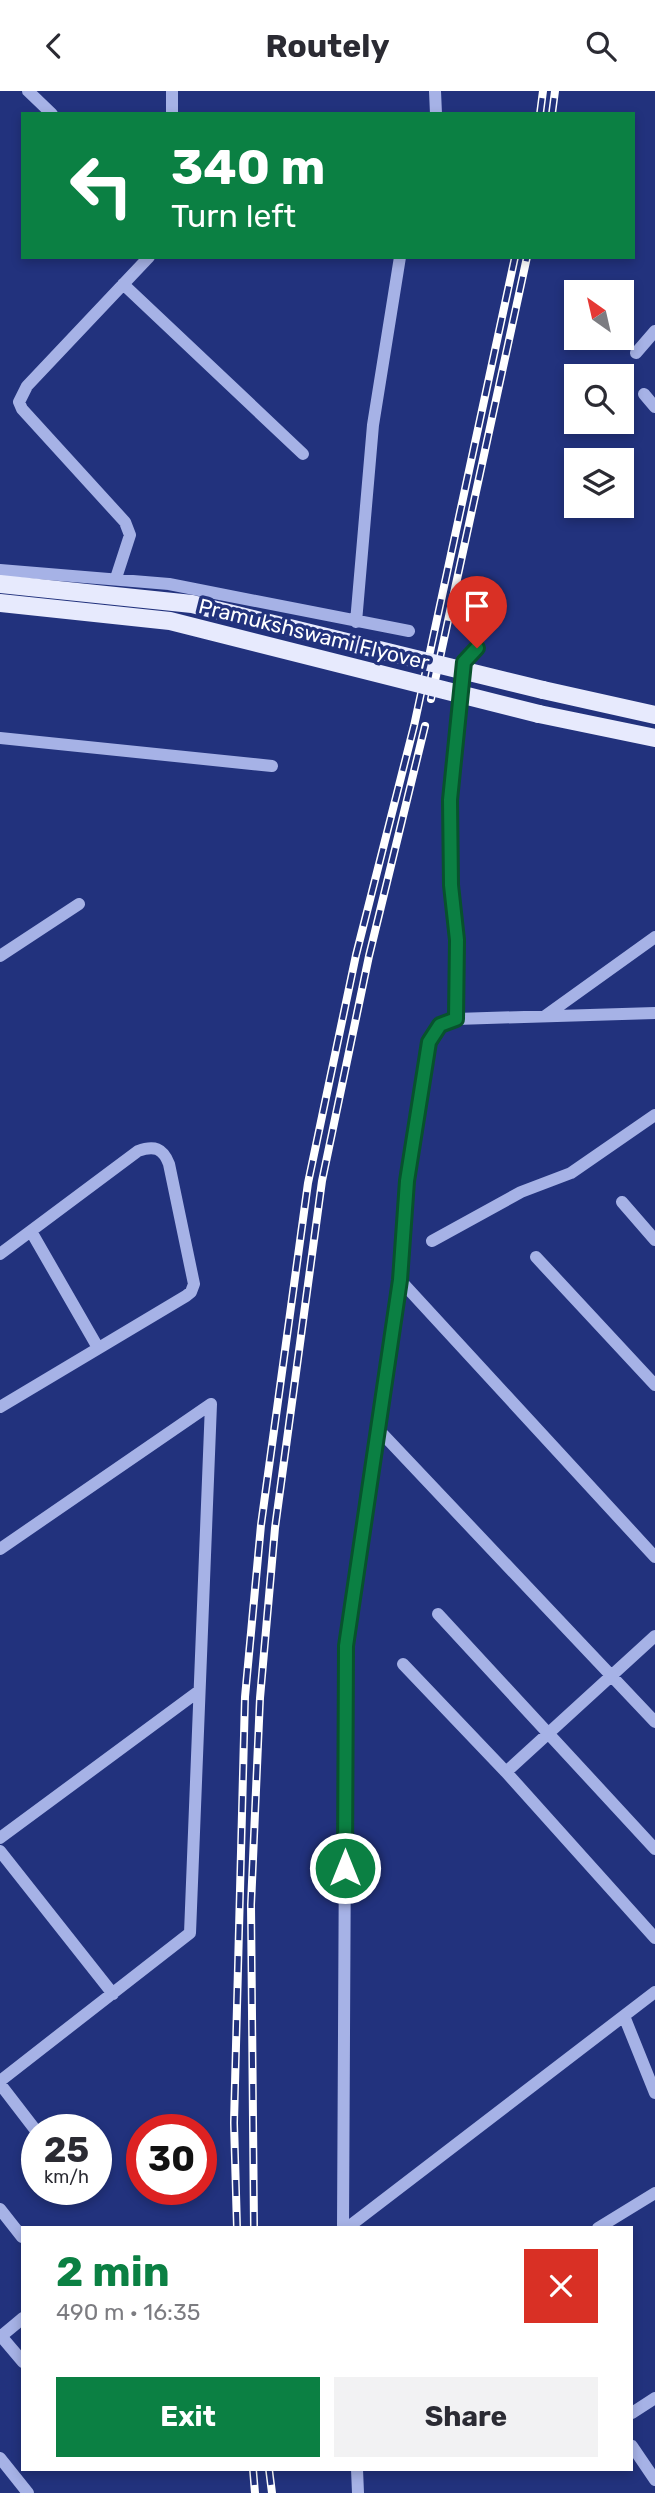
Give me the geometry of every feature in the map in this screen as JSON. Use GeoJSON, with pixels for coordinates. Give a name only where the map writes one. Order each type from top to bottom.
{"type":"FeatureCollection","features":[{"type":"Feature","properties":{"kind":"main road","name":"Pramukshswami Flyover"},"geometry":{"type":"LineString","coordinates":[[0,584],[192,604],[655,715]]}},
{"type":"Feature","properties":{"kind":"main road","name":"Pramukshswami Flyover"},"geometry":{"type":"LineString","coordinates":[[0,603],[170,621],[539,714],[655,738]]}},
{"type":"Feature","properties":{"kind":"street"},"geometry":{"type":"LineString","coordinates":[[28,91],[50,112]]}},
{"type":"Feature","properties":{"kind":"street"},"geometry":{"type":"LineString","coordinates":[[172,91],[172,112]]}},
{"type":"Feature","properties":{"kind":"street"},"geometry":{"type":"LineString","coordinates":[[435,91],[436,112]]}},
{"type":"Feature","properties":{"kind":"street"},"geometry":{"type":"LineString","coordinates":[[116,578],[130,535],[125,522],[22,409],[19,402],[27,386],[147,259]]}},
{"type":"Feature","properties":{"kind":"street"},"geometry":{"type":"LineString","coordinates":[[356,622],[373,425],[400,259]]}},
{"type":"Feature","properties":{"kind":"street"},"geometry":{"type":"LineString","coordinates":[[123,284],[303,454]]}},
{"type":"Feature","properties":{"kind":"street"},"geometry":{"type":"LineString","coordinates":[[636,353],[655,331]]}},
{"type":"Feature","properties":{"kind":"street"},"geometry":{"type":"LineString","coordinates":[[643,394],[655,407]]}},
{"type":"Feature","properties":{"kind":"street"},"geometry":{"type":"LineString","coordinates":[[0,570],[116,578],[204,590],[408,631]]}},
{"type":"Feature","properties":{"kind":"street"},"geometry":{"type":"LineString","coordinates":[[456,1019],[457,940],[451,885],[450,800],[464,662],[477,648]]}},
{"type":"Feature","properties":{"kind":"street"},"geometry":{"type":"LineString","coordinates":[[0,738],[272,766]]}},
{"type":"Feature","properties":{"kind":"street"},"geometry":{"type":"LineString","coordinates":[[0,956],[79,904]]}},
{"type":"Feature","properties":{"kind":"street"},"geometry":{"type":"LineString","coordinates":[[545,1016],[655,937]]}},
{"type":"Feature","properties":{"kind":"street"},"geometry":{"type":"LineString","coordinates":[[345,2226],[346,1646],[376,1427],[400,1280],[407,1181],[429,1042],[440,1025],[456,1019],[655,1013]]}},
{"type":"Feature","properties":{"kind":"street"},"geometry":{"type":"LineString","coordinates":[[432,1241],[521,1192],[570,1173],[655,1115]]}},
{"type":"Feature","properties":{"kind":"street"},"geometry":{"type":"LineString","coordinates":[[0,1255],[138,1151],[155,1148],[166,1156],[194,1288],[186,1296],[97,1346],[0,1407]]}},
{"type":"Feature","properties":{"kind":"street"},"geometry":{"type":"LineString","coordinates":[[622,1202],[655,1240]]}},
{"type":"Feature","properties":{"kind":"street"},"geometry":{"type":"LineString","coordinates":[[32,1233],[97,1346]]}},
{"type":"Feature","properties":{"kind":"street"},"geometry":{"type":"LineString","coordinates":[[536,1257],[655,1385]]}},
{"type":"Feature","properties":{"kind":"street"},"geometry":{"type":"LineString","coordinates":[[400,1280],[655,1557]]}},
{"type":"Feature","properties":{"kind":"street"},"geometry":{"type":"LineString","coordinates":[[0,1549],[211,1404],[190,1933],[0,2083],[23,2114]]}},
{"type":"Feature","properties":{"kind":"street"},"geometry":{"type":"LineString","coordinates":[[376,1427],[655,1722]]}},
{"type":"Feature","properties":{"kind":"street"},"geometry":{"type":"LineString","coordinates":[[438,1614],[551,1733],[655,1849]]}},
{"type":"Feature","properties":{"kind":"street"},"geometry":{"type":"LineString","coordinates":[[506,1772],[655,1636]]}},
{"type":"Feature","properties":{"kind":"street"},"geometry":{"type":"LineString","coordinates":[[403,1664],[506,1772],[655,1938]]}},
{"type":"Feature","properties":{"kind":"street"},"geometry":{"type":"LineString","coordinates":[[0,1838],[199,1691]]}},
{"type":"Feature","properties":{"kind":"street"},"geometry":{"type":"LineString","coordinates":[[0,1851],[113,1994]]}},
{"type":"Feature","properties":{"kind":"street"},"geometry":{"type":"LineString","coordinates":[[348,2226],[655,1992]]}},
{"type":"Feature","properties":{"kind":"street"},"geometry":{"type":"LineString","coordinates":[[624,2016],[655,2093]]}},
{"type":"Feature","properties":{"kind":"street"},"geometry":{"type":"LineString","coordinates":[[601,2226],[655,2193]]}},
{"type":"Feature","properties":{"kind":"street"},"geometry":{"type":"LineString","coordinates":[[0,2209],[21,2236]]}},
{"type":"Feature","properties":{"kind":"street"},"geometry":{"type":"LineString","coordinates":[[21,2320],[0,2336],[21,2360]]}},
{"type":"Feature","properties":{"kind":"street"},"geometry":{"type":"LineString","coordinates":[[633,2412],[655,2398]]}},
{"type":"Feature","properties":{"kind":"street"},"geometry":{"type":"LineString","coordinates":[[633,2447],[655,2480]]}},
{"type":"Feature","properties":{"kind":"street"},"geometry":{"type":"LineString","coordinates":[[0,2458],[28,2493]]}},
{"type":"Feature","properties":{"kind":"street"},"geometry":{"type":"LineString","coordinates":[[357,2471],[358,2493]]}},
{"type":"Feature","properties":{"kind":"railway"},"geometry":{"type":"LineString","coordinates":[[540,112],[543,91]]}},
{"type":"Feature","properties":{"kind":"railway"},"geometry":{"type":"LineString","coordinates":[[552,112],[555,91]]}},
{"type":"Feature","properties":{"kind":"railway"},"geometry":{"type":"LineString","coordinates":[[237,2226],[234,2123],[245,1697],[261,1525],[308,1183],[356,955],[414,726],[515,259]]}},
{"type":"Feature","properties":{"kind":"railway"},"geometry":{"type":"LineString","coordinates":[[431,699],[527,259]]}},
{"type":"Feature","properties":{"kind":"railway"},"geometry":{"type":"LineString","coordinates":[[254,2226],[251,1905],[260,1698],[275,1528],[322,1181],[369,956],[425,726]]}},
{"type":"Feature","properties":{"kind":"railway"},"geometry":{"type":"LineString","coordinates":[[253,2471],[255,2493]]}},
{"type":"Feature","properties":{"kind":"railway"},"geometry":{"type":"LineString","coordinates":[[269,2471],[272,2493]]}},
{"type":"Feature","properties":{"kind":"route"},"geometry":{"type":"LineString","coordinates":[[345,1868],[346,1646],[391,1325],[400,1280],[407,1181],[429,1042],[440,1025],[456,1019],[457,940],[451,885],[450,800],[464,662],[477,648]]}}]}
